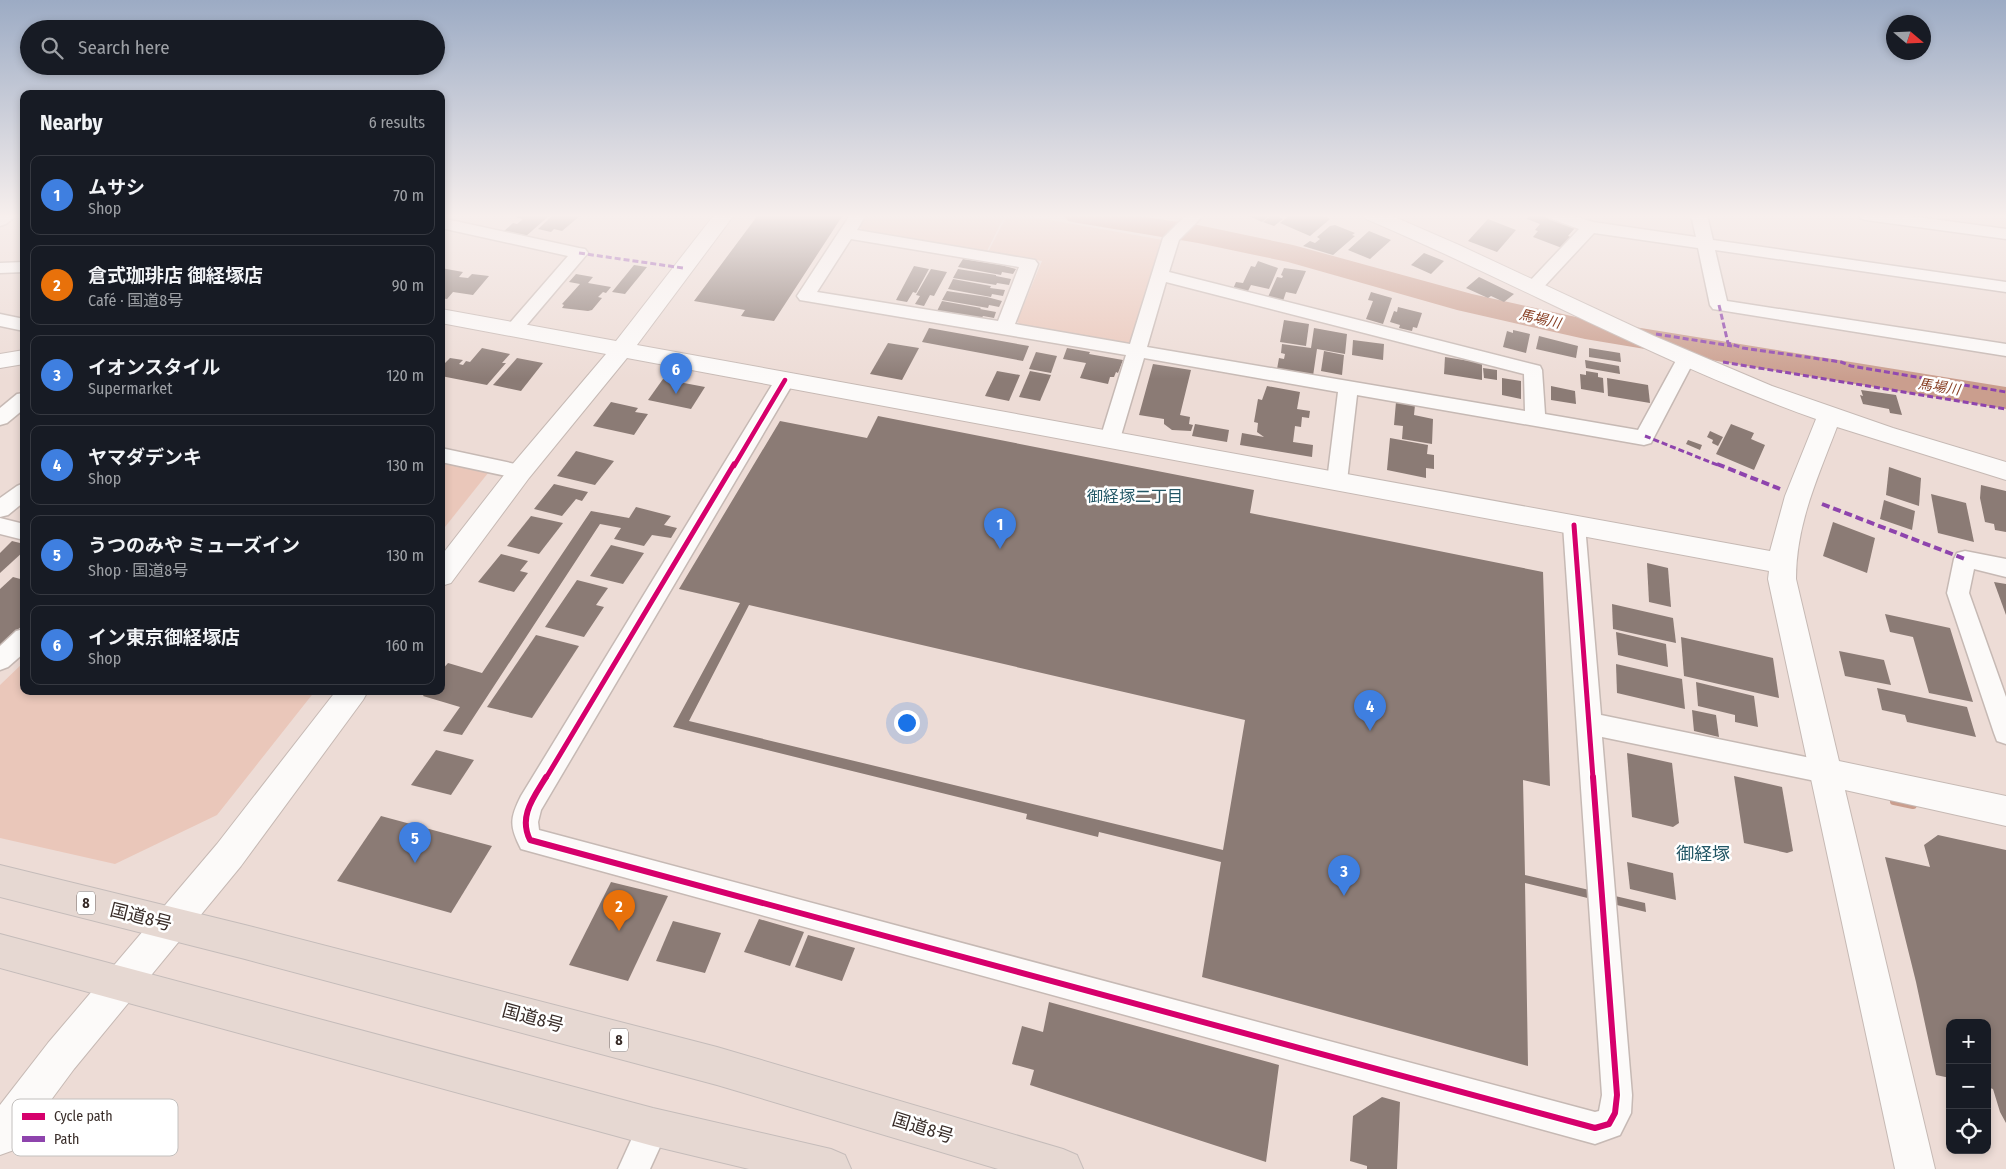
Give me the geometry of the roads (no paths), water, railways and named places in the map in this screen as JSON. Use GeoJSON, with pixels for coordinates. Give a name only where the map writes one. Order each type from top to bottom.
{"type":"FeatureCollection","features":[{"type":"Feature","properties":{"kind":"highway","name":"国道8号"},"geometry":{"type":"LineString","coordinates":[[0,881],[245,942],[717,1066],[1063,1169]]}},
{"type":"Feature","properties":{"kind":"highway"},"geometry":{"type":"LineString","coordinates":[[0,951],[653,1127],[831,1169]]}},
{"type":"Feature","properties":{"kind":"street"},"geometry":{"type":"LineString","coordinates":[[514,329],[565,270]]}},
{"type":"Feature","properties":{"kind":"street"},"geometry":{"type":"LineString","coordinates":[[445,571],[520,472],[622,349],[682,270]]}},
{"type":"Feature","properties":{"kind":"street"},"geometry":{"type":"LineString","coordinates":[[823,270],[806,296],[1004,328],[1644,438],[1676,354]]}},
{"type":"Feature","properties":{"kind":"street"},"geometry":{"type":"LineString","coordinates":[[1004,328],[1028,270]]}},
{"type":"Feature","properties":{"kind":"street"},"geometry":{"type":"LineString","coordinates":[[1110,439],[1163,270]]}},
{"type":"Feature","properties":{"kind":"street"},"geometry":{"type":"LineString","coordinates":[[1497,270],[1676,354],[1829,416],[2006,471]]}},
{"type":"Feature","properties":{"kind":"street"},"geometry":{"type":"LineString","coordinates":[[1534,287],[1550,270]]}},
{"type":"Feature","properties":{"kind":"street"},"geometry":{"type":"LineString","coordinates":[[1711,270],[1720,305],[2006,350]]}},
{"type":"Feature","properties":{"kind":"street"},"geometry":{"type":"LineString","coordinates":[[1887,270],[2006,287]]}},
{"type":"Feature","properties":{"kind":"street"},"geometry":{"type":"LineString","coordinates":[[1160,275],[1533,370],[1536,419]]}},
{"type":"Feature","properties":{"kind":"street"},"geometry":{"type":"LineString","coordinates":[[445,317],[1781,563]]}},
{"type":"Feature","properties":{"kind":"street"},"geometry":{"type":"LineString","coordinates":[[0,320],[20,324]]}},
{"type":"Feature","properties":{"kind":"street"},"geometry":{"type":"LineString","coordinates":[[0,361],[20,358]]}},
{"type":"Feature","properties":{"kind":"street"},"geometry":{"type":"LineString","coordinates":[[785,380],[530,804],[524,817],[524,830],[530,840],[1595,1128],[1609,1124],[1615,1114],[1617,1095],[1574,525]]}},
{"type":"Feature","properties":{"kind":"street"},"geometry":{"type":"LineString","coordinates":[[1337,481],[1348,387]]}},
{"type":"Feature","properties":{"kind":"street"},"geometry":{"type":"LineString","coordinates":[[0,418],[20,402]]}},
{"type":"Feature","properties":{"kind":"street"},"geometry":{"type":"LineString","coordinates":[[1829,416],[1791,520],[1781,563],[1782,579],[1915,1169]]}},
{"type":"Feature","properties":{"kind":"street"},"geometry":{"type":"LineString","coordinates":[[445,456],[520,472]]}},
{"type":"Feature","properties":{"kind":"street"},"geometry":{"type":"LineString","coordinates":[[0,509],[20,494]]}},
{"type":"Feature","properties":{"kind":"street"},"geometry":{"type":"LineString","coordinates":[[0,526],[20,531]]}},
{"type":"Feature","properties":{"kind":"street"},"geometry":{"type":"LineString","coordinates":[[2006,568],[1965,558],[1958,593],[2006,733]]}},
{"type":"Feature","properties":{"kind":"street"},"geometry":{"type":"LineString","coordinates":[[0,660],[20,642]]}},
{"type":"Feature","properties":{"kind":"street"},"geometry":{"type":"LineString","coordinates":[[28,1099],[120,984],[229,855],[351,695]]}},
{"type":"Feature","properties":{"kind":"street"},"geometry":{"type":"LineString","coordinates":[[1588,723],[2006,811]]}},
{"type":"Feature","properties":{"kind":"street"},"geometry":{"type":"LineString","coordinates":[[0,1136],[12,1120]]}},
{"type":"Feature","properties":{"kind":"street"},"geometry":{"type":"LineString","coordinates":[[634,1169],[653,1127]]}},
{"type":"Feature","properties":{"kind":"waterway","name":"馬場川"},"geometry":{"type":"LineString","coordinates":[[1349,270],[1468,303],[1585,329],[2006,398]]}},
{"type":"Feature","properties":{"kind":"waterway"},"geometry":{"type":"LineString","coordinates":[[1894,801],[1913,805]]}},
{"type":"Feature","properties":{"kind":"place","name":"イン東京御経塚店"},"geometry":{"type":"Point","coordinates":[676,394]}},
{"type":"Feature","properties":{"kind":"place","name":"ムサシ"},"geometry":{"type":"Point","coordinates":[1000,549]}},
{"type":"Feature","properties":{"kind":"place","name":"ヤマダデンキ"},"geometry":{"type":"Point","coordinates":[1370,731]}},
{"type":"Feature","properties":{"kind":"place","name":"うつのみや ミューズイン"},"geometry":{"type":"Point","coordinates":[415,863]}},
{"type":"Feature","properties":{"kind":"place","name":"イオンスタイル"},"geometry":{"type":"Point","coordinates":[1344,896]}},
{"type":"Feature","properties":{"kind":"place","name":"倉式珈琲店 御経塚店"},"geometry":{"type":"Point","coordinates":[619,931]}},
{"type":"Feature","properties":{"kind":"district","name":"御経塚二丁目"},"geometry":{"type":"Point","coordinates":[1135,496]}},
{"type":"Feature","properties":{"kind":"district","name":"御経塚"},"geometry":{"type":"Point","coordinates":[1703,854]}}]}
